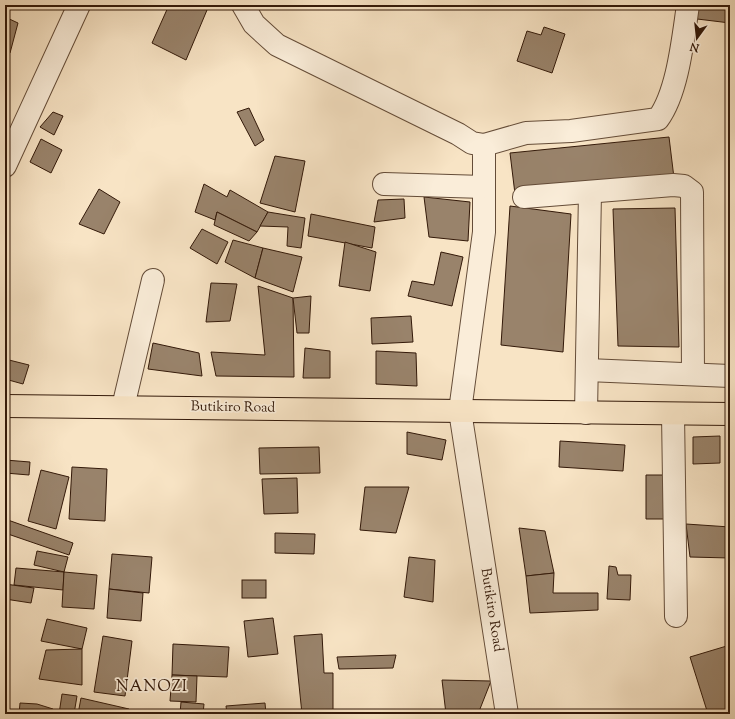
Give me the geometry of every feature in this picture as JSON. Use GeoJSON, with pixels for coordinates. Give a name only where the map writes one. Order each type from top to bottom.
{"type":"FeatureCollection","features":[{"type":"Feature","properties":{"kind":"main road","name":"Butikiro Road"},"geometry":{"type":"LineString","coordinates":[[5,406],[730,414]]}},
{"type":"Feature","properties":{"kind":"street"},"geometry":{"type":"LineString","coordinates":[[5,166],[79,5]]}},
{"type":"Feature","properties":{"kind":"street"},"geometry":{"type":"LineString","coordinates":[[243,5],[254,24],[277,45],[458,134],[472,143],[484,145],[526,133],[571,131],[658,119],[664,111],[680,63],[688,5]]}},
{"type":"Feature","properties":{"kind":"street"},"geometry":{"type":"LineString","coordinates":[[460,411],[484,232],[484,145]]}},
{"type":"Feature","properties":{"kind":"street"},"geometry":{"type":"LineString","coordinates":[[384,184],[484,187]]}},
{"type":"Feature","properties":{"kind":"street"},"geometry":{"type":"LineString","coordinates":[[524,197],[673,185],[684,186],[692,192],[693,374]]}},
{"type":"Feature","properties":{"kind":"street"},"geometry":{"type":"LineString","coordinates":[[586,413],[590,192]]}},
{"type":"Feature","properties":{"kind":"street"},"geometry":{"type":"LineString","coordinates":[[124,407],[153,280]]}},
{"type":"Feature","properties":{"kind":"street"},"geometry":{"type":"LineString","coordinates":[[587,370],[730,376]]}},
{"type":"Feature","properties":{"kind":"street","name":"Butikiro Road"},"geometry":{"type":"LineString","coordinates":[[460,411],[508,714]]}},
{"type":"Feature","properties":{"kind":"street"},"geometry":{"type":"LineString","coordinates":[[673,414],[676,616]]}},
{"type":"Feature","properties":{"kind":"building"},"geometry":{"type":"Polygon","coordinates":[[[169,5],[198,5],[207,10],[186,60],[152,43],[169,5]]]}},
{"type":"Feature","properties":{"kind":"building"},"geometry":{"type":"Polygon","coordinates":[[[691,5],[730,5],[730,23],[689,18],[691,5]]]}},
{"type":"Feature","properties":{"kind":"building"},"geometry":{"type":"Polygon","coordinates":[[[5,17],[18,23],[10,53],[5,51],[5,17]]]}},
{"type":"Feature","properties":{"kind":"building"},"geometry":{"type":"Polygon","coordinates":[[[544,27],[565,34],[552,73],[517,61],[527,31],[541,35],[544,27]]]}},
{"type":"Feature","properties":{"kind":"building"},"geometry":{"type":"Polygon","coordinates":[[[249,108],[264,140],[255,146],[237,112],[249,108]]]}},
{"type":"Feature","properties":{"kind":"building"},"geometry":{"type":"Polygon","coordinates":[[[53,112],[63,116],[54,135],[40,127],[53,112]]]}},
{"type":"Feature","properties":{"kind":"building"},"geometry":{"type":"Polygon","coordinates":[[[669,137],[674,178],[515,194],[510,153],[669,137]]]}},
{"type":"Feature","properties":{"kind":"building"},"geometry":{"type":"Polygon","coordinates":[[[41,139],[62,150],[51,173],[30,162],[41,139]]]}},
{"type":"Feature","properties":{"kind":"building"},"geometry":{"type":"Polygon","coordinates":[[[275,156],[305,161],[295,212],[260,203],[275,156]]]}},
{"type":"Feature","properties":{"kind":"building"},"geometry":{"type":"Polygon","coordinates":[[[204,184],[227,197],[230,190],[268,212],[257,232],[217,212],[215,220],[195,212],[204,184]]]}},
{"type":"Feature","properties":{"kind":"building"},"geometry":{"type":"Polygon","coordinates":[[[99,189],[120,202],[104,234],[79,224],[99,189]]]}},
{"type":"Feature","properties":{"kind":"building"},"geometry":{"type":"Polygon","coordinates":[[[424,197],[470,202],[468,241],[429,237],[424,197]]]}},
{"type":"Feature","properties":{"kind":"building"},"geometry":{"type":"Polygon","coordinates":[[[404,199],[405,218],[374,222],[378,200],[404,199]]]}},
{"type":"Feature","properties":{"kind":"building"},"geometry":{"type":"Polygon","coordinates":[[[510,206],[571,214],[563,352],[501,345],[510,206]]]}},
{"type":"Feature","properties":{"kind":"building"},"geometry":{"type":"Polygon","coordinates":[[[675,208],[679,347],[618,346],[613,209],[675,208]]]}},
{"type":"Feature","properties":{"kind":"building"},"geometry":{"type":"Polygon","coordinates":[[[217,212],[257,232],[249,241],[214,225],[217,212]]]}},
{"type":"Feature","properties":{"kind":"building"},"geometry":{"type":"Polygon","coordinates":[[[268,212],[305,218],[301,248],[287,246],[288,227],[260,226],[268,212]]]}},
{"type":"Feature","properties":{"kind":"building"},"geometry":{"type":"Polygon","coordinates":[[[311,214],[375,227],[372,248],[308,236],[311,214]]]}},
{"type":"Feature","properties":{"kind":"building"},"geometry":{"type":"Polygon","coordinates":[[[202,229],[228,242],[217,264],[190,248],[202,229]]]}},
{"type":"Feature","properties":{"kind":"building"},"geometry":{"type":"Polygon","coordinates":[[[233,240],[263,248],[255,278],[225,262],[233,240]]]}},
{"type":"Feature","properties":{"kind":"building"},"geometry":{"type":"Polygon","coordinates":[[[345,242],[376,252],[370,291],[339,286],[345,242]]]}},
{"type":"Feature","properties":{"kind":"building"},"geometry":{"type":"Polygon","coordinates":[[[263,248],[302,257],[293,292],[255,278],[263,248]]]}},
{"type":"Feature","properties":{"kind":"building"},"geometry":{"type":"Polygon","coordinates":[[[441,252],[463,257],[452,306],[408,296],[412,281],[434,285],[441,252]]]}},
{"type":"Feature","properties":{"kind":"building"},"geometry":{"type":"Polygon","coordinates":[[[211,283],[237,284],[230,321],[206,322],[211,283]]]}},
{"type":"Feature","properties":{"kind":"building"},"geometry":{"type":"Polygon","coordinates":[[[258,286],[293,298],[294,377],[216,376],[211,352],[265,355],[258,286]]]}},
{"type":"Feature","properties":{"kind":"building"},"geometry":{"type":"Polygon","coordinates":[[[311,296],[309,333],[297,333],[293,298],[311,296]]]}},
{"type":"Feature","properties":{"kind":"building"},"geometry":{"type":"Polygon","coordinates":[[[411,316],[413,342],[372,344],[371,318],[411,316]]]}},
{"type":"Feature","properties":{"kind":"building"},"geometry":{"type":"Polygon","coordinates":[[[153,343],[199,353],[202,376],[148,369],[153,343]]]}},
{"type":"Feature","properties":{"kind":"building"},"geometry":{"type":"Polygon","coordinates":[[[305,348],[330,351],[330,378],[303,378],[305,348]]]}},
{"type":"Feature","properties":{"kind":"building"},"geometry":{"type":"Polygon","coordinates":[[[376,351],[416,353],[417,386],[376,384],[376,351]]]}},
{"type":"Feature","properties":{"kind":"building"},"geometry":{"type":"Polygon","coordinates":[[[5,359],[29,365],[23,384],[5,379],[5,359]]]}},
{"type":"Feature","properties":{"kind":"building"},"geometry":{"type":"Polygon","coordinates":[[[407,432],[446,440],[442,460],[407,454],[407,432]]]}},
{"type":"Feature","properties":{"kind":"building"},"geometry":{"type":"Polygon","coordinates":[[[720,436],[720,463],[693,464],[693,437],[720,436]]]}},
{"type":"Feature","properties":{"kind":"building"},"geometry":{"type":"Polygon","coordinates":[[[560,441],[625,445],[623,471],[559,467],[560,441]]]}},
{"type":"Feature","properties":{"kind":"building"},"geometry":{"type":"Polygon","coordinates":[[[319,447],[320,473],[260,474],[259,448],[319,447]]]}},
{"type":"Feature","properties":{"kind":"building"},"geometry":{"type":"Polygon","coordinates":[[[5,460],[30,462],[29,475],[5,473],[5,460]]]}},
{"type":"Feature","properties":{"kind":"building"},"geometry":{"type":"Polygon","coordinates":[[[72,467],[107,469],[105,521],[69,519],[72,467]]]}},
{"type":"Feature","properties":{"kind":"building"},"geometry":{"type":"Polygon","coordinates":[[[41,470],[69,477],[56,529],[28,521],[41,470]]]}},
{"type":"Feature","properties":{"kind":"building"},"geometry":{"type":"Polygon","coordinates":[[[646,475],[666,475],[667,519],[646,519],[646,475]]]}},
{"type":"Feature","properties":{"kind":"building"},"geometry":{"type":"Polygon","coordinates":[[[297,478],[298,513],[264,514],[262,479],[297,478]]]}},
{"type":"Feature","properties":{"kind":"building"},"geometry":{"type":"Polygon","coordinates":[[[365,487],[409,487],[396,533],[360,530],[365,487]]]}},
{"type":"Feature","properties":{"kind":"building"},"geometry":{"type":"Polygon","coordinates":[[[5,519],[73,543],[69,555],[5,533],[5,519]]]}},
{"type":"Feature","properties":{"kind":"building"},"geometry":{"type":"Polygon","coordinates":[[[686,524],[730,527],[730,558],[690,557],[686,524]]]}},
{"type":"Feature","properties":{"kind":"building"},"geometry":{"type":"Polygon","coordinates":[[[519,528],[545,531],[554,573],[526,576],[519,528]]]}},
{"type":"Feature","properties":{"kind":"building"},"geometry":{"type":"Polygon","coordinates":[[[275,533],[315,534],[314,554],[275,553],[275,533]]]}},
{"type":"Feature","properties":{"kind":"building"},"geometry":{"type":"Polygon","coordinates":[[[37,551],[68,557],[64,572],[34,565],[37,551]]]}},
{"type":"Feature","properties":{"kind":"building"},"geometry":{"type":"Polygon","coordinates":[[[112,554],[152,557],[149,593],[109,589],[112,554]]]}},
{"type":"Feature","properties":{"kind":"building"},"geometry":{"type":"Polygon","coordinates":[[[409,557],[435,560],[433,602],[404,597],[409,557]]]}},
{"type":"Feature","properties":{"kind":"building"},"geometry":{"type":"Polygon","coordinates":[[[609,566],[616,567],[618,575],[631,575],[630,600],[607,599],[609,566]]]}},
{"type":"Feature","properties":{"kind":"building"},"geometry":{"type":"Polygon","coordinates":[[[16,568],[64,572],[63,590],[14,585],[16,568]]]}},
{"type":"Feature","properties":{"kind":"building"},"geometry":{"type":"Polygon","coordinates":[[[64,572],[97,575],[94,609],[62,607],[64,572]]]}},
{"type":"Feature","properties":{"kind":"building"},"geometry":{"type":"Polygon","coordinates":[[[554,573],[553,593],[598,593],[598,610],[530,613],[526,576],[554,573]]]}},
{"type":"Feature","properties":{"kind":"building"},"geometry":{"type":"Polygon","coordinates":[[[242,580],[266,580],[266,598],[242,598],[242,580]]]}},
{"type":"Feature","properties":{"kind":"building"},"geometry":{"type":"Polygon","coordinates":[[[5,584],[34,588],[31,603],[5,599],[5,584]]]}},
{"type":"Feature","properties":{"kind":"building"},"geometry":{"type":"Polygon","coordinates":[[[109,589],[143,593],[141,621],[107,618],[109,589]]]}},
{"type":"Feature","properties":{"kind":"building"},"geometry":{"type":"Polygon","coordinates":[[[273,618],[278,654],[248,657],[244,621],[273,618]]]}},
{"type":"Feature","properties":{"kind":"building"},"geometry":{"type":"Polygon","coordinates":[[[47,619],[87,628],[82,649],[41,641],[47,619]]]}},
{"type":"Feature","properties":{"kind":"building"},"geometry":{"type":"Polygon","coordinates":[[[322,634],[324,673],[333,673],[333,714],[302,714],[294,636],[322,634]]]}},
{"type":"Feature","properties":{"kind":"building"},"geometry":{"type":"Polygon","coordinates":[[[103,636],[132,641],[125,696],[94,692],[103,636]]]}},
{"type":"Feature","properties":{"kind":"building"},"geometry":{"type":"Polygon","coordinates":[[[173,644],[229,647],[227,677],[172,675],[173,644]]]}},
{"type":"Feature","properties":{"kind":"building"},"geometry":{"type":"Polygon","coordinates":[[[730,645],[730,714],[708,714],[690,657],[730,645]]]}},
{"type":"Feature","properties":{"kind":"building"},"geometry":{"type":"Polygon","coordinates":[[[82,649],[82,685],[39,679],[46,650],[82,649]]]}},
{"type":"Feature","properties":{"kind":"building"},"geometry":{"type":"Polygon","coordinates":[[[396,655],[393,668],[339,669],[337,657],[396,655]]]}},
{"type":"Feature","properties":{"kind":"building"},"geometry":{"type":"Polygon","coordinates":[[[172,675],[197,676],[196,702],[170,701],[172,675]]]}},
{"type":"Feature","properties":{"kind":"building"},"geometry":{"type":"Polygon","coordinates":[[[442,680],[491,681],[478,714],[446,714],[442,680]]]}},
{"type":"Feature","properties":{"kind":"building"},"geometry":{"type":"Polygon","coordinates":[[[62,694],[77,696],[74,714],[59,714],[62,694]]]}},
{"type":"Feature","properties":{"kind":"building"},"geometry":{"type":"Polygon","coordinates":[[[81,698],[129,709],[128,714],[78,714],[81,698]]]}},
{"type":"Feature","properties":{"kind":"building"},"geometry":{"type":"Polygon","coordinates":[[[181,702],[204,704],[203,714],[180,714],[181,702]]]}},
{"type":"Feature","properties":{"kind":"building"},"geometry":{"type":"Polygon","coordinates":[[[20,703],[37,704],[53,709],[54,714],[19,714],[20,703]]]}},
{"type":"Feature","properties":{"kind":"building"},"geometry":{"type":"Polygon","coordinates":[[[265,703],[266,714],[227,714],[226,706],[265,703]]]}},
{"type":"Feature","properties":{"kind":"district","name":"NANOZI"},"geometry":{"type":"Point","coordinates":[152,687]}}]}
